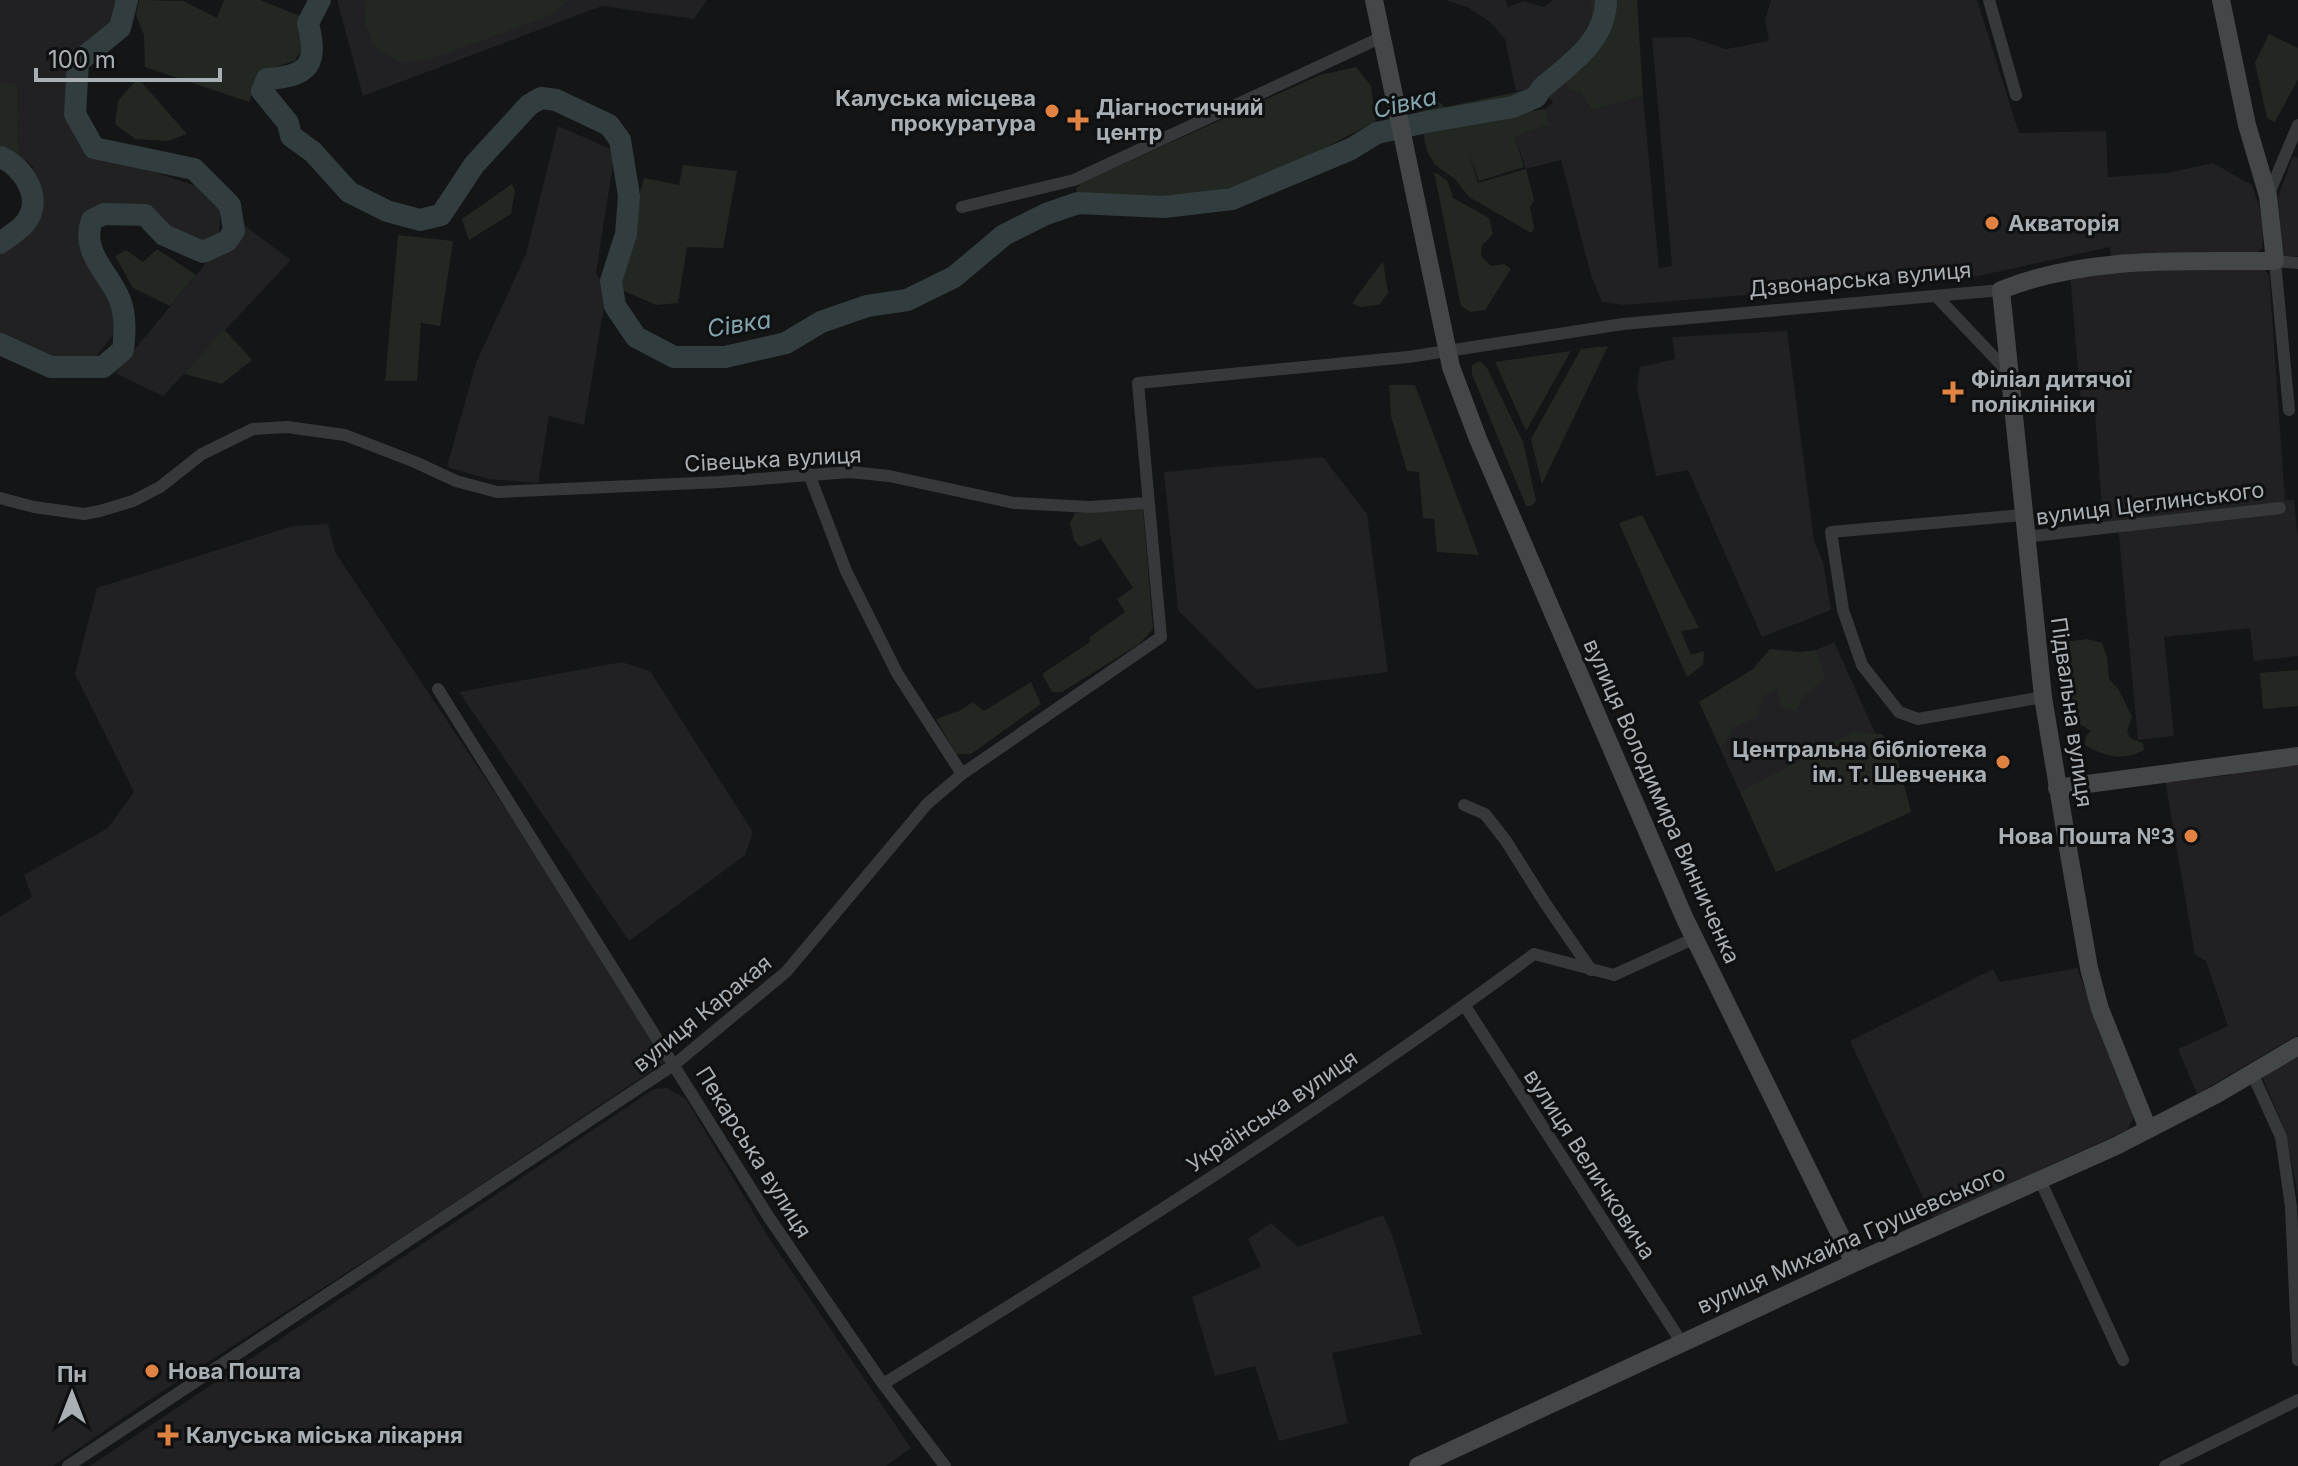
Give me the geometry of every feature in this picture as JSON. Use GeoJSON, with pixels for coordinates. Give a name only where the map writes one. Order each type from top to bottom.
{"type":"FeatureCollection","features":[{"type":"Feature","properties":{"kind":"main road","name":"вулиця Володимира Винниченка"},"geometry":{"type":"LineString","coordinates":[[1374,0],[1448,350],[1478,439],[1695,938],[1854,1263]]}},
{"type":"Feature","properties":{"kind":"main road"},"geometry":{"type":"LineString","coordinates":[[2221,0],[2247,125],[2268,196],[2275,261]]}},
{"type":"Feature","properties":{"kind":"main road","name":"Дзвонарська вулиця"},"geometry":{"type":"LineString","coordinates":[[2001,290],[2047,274],[2094,264],[2275,261]]}},
{"type":"Feature","properties":{"kind":"main road","name":"Підвальна вулиця"},"geometry":{"type":"LineString","coordinates":[[2001,290],[2043,697],[2057,788],[2089,968],[2100,1009],[2148,1129]]}},
{"type":"Feature","properties":{"kind":"main road"},"geometry":{"type":"LineString","coordinates":[[2057,788],[2298,756]]}},
{"type":"Feature","properties":{"kind":"main road","name":"вулиця Михайла Грушевського"},"geometry":{"type":"LineString","coordinates":[[1418,1466],[2148,1129],[2298,1046]]}},
{"type":"Feature","properties":{"kind":"street"},"geometry":{"type":"LineString","coordinates":[[1989,0],[2016,95]]}},
{"type":"Feature","properties":{"kind":"street"},"geometry":{"type":"LineString","coordinates":[[962,207],[1074,180],[1382,37]]}},
{"type":"Feature","properties":{"kind":"street"},"geometry":{"type":"LineString","coordinates":[[2268,196],[2298,125]]}},
{"type":"Feature","properties":{"kind":"street"},"geometry":{"type":"LineString","coordinates":[[2289,410],[2275,261],[2298,263]]}},
{"type":"Feature","properties":{"kind":"street","name":"Дзвонарська вулиця"},"geometry":{"type":"LineString","coordinates":[[1448,350],[1623,324],[2001,290]]}},
{"type":"Feature","properties":{"kind":"street"},"geometry":{"type":"LineString","coordinates":[[1937,297],[2009,373]]}},
{"type":"Feature","properties":{"kind":"street"},"geometry":{"type":"LineString","coordinates":[[1147,503],[1138,383],[1408,357],[1448,350]]}},
{"type":"Feature","properties":{"kind":"street","name":"Сівецька вулиця"},"geometry":{"type":"LineString","coordinates":[[0,498],[34,507],[84,514],[100,511],[133,501],[160,487],[202,454],[253,429],[287,427],[345,435],[456,481],[497,492],[720,482],[850,472],[889,476],[1014,503],[1090,507],[1147,503]]}},
{"type":"Feature","properties":{"kind":"street"},"geometry":{"type":"LineString","coordinates":[[809,474],[846,571],[897,673],[962,774]]}},
{"type":"Feature","properties":{"kind":"street","name":"вулиця Каракая"},"geometry":{"type":"LineString","coordinates":[[68,1466],[675,1064],[786,972],[927,804],[962,774],[1161,637],[1147,503]]}},
{"type":"Feature","properties":{"kind":"street","name":"вулиця Цеглинського"},"geometry":{"type":"LineString","coordinates":[[2026,537],[2280,508]]}},
{"type":"Feature","properties":{"kind":"street"},"geometry":{"type":"LineString","coordinates":[[2023,515],[1831,532],[1843,610],[1862,665],[1899,712],[1918,719],[2043,697]]}},
{"type":"Feature","properties":{"kind":"street","name":"Пекарська вулиця"},"geometry":{"type":"LineString","coordinates":[[438,689],[768,1216],[883,1384],[945,1466]]}},
{"type":"Feature","properties":{"kind":"street"},"geometry":{"type":"LineString","coordinates":[[1464,805],[1485,814],[1506,841],[1591,970]]}},
{"type":"Feature","properties":{"kind":"street","name":"Українська вулиця"},"geometry":{"type":"LineString","coordinates":[[883,1384],[1185,1195],[1465,1006],[1534,954],[1614,975],[1695,938]]}},
{"type":"Feature","properties":{"kind":"street","name":"вулиця Величковича"},"geometry":{"type":"LineString","coordinates":[[1465,1006],[1682,1343]]}},
{"type":"Feature","properties":{"kind":"street"},"geometry":{"type":"LineString","coordinates":[[2252,1073],[2281,1137],[2291,1207],[2298,1360]]}},
{"type":"Feature","properties":{"kind":"street"},"geometry":{"type":"LineString","coordinates":[[2040,1180],[2123,1360]]}},
{"type":"Feature","properties":{"kind":"street"},"geometry":{"type":"LineString","coordinates":[[2165,1466],[2298,1400]]}},
{"type":"Feature","properties":{"kind":"shaded area"},"geometry":{"type":"Polygon","coordinates":[[[0,0],[122,0],[116,26],[82,50],[76,58],[71,114],[79,136],[90,151],[196,186],[221,206],[219,233],[203,242],[128,207],[106,209],[88,220],[85,238],[90,261],[115,303],[122,323],[92,362],[54,361],[0,338],[0,249],[32,222],[36,211],[33,166],[19,156],[17,83],[0,82],[0,0]]]}},
{"type":"Feature","properties":{"kind":"shaded area"},"geometry":{"type":"Polygon","coordinates":[[[139,0],[183,1],[217,18],[224,0],[260,0],[305,18],[306,40],[295,61],[259,72],[249,102],[145,67],[144,35],[136,15],[139,0]]]}},
{"type":"Feature","properties":{"kind":"shaded area"},"geometry":{"type":"Polygon","coordinates":[[[337,0],[707,0],[694,19],[602,6],[363,96],[337,0]]]}},
{"type":"Feature","properties":{"kind":"shaded area"},"geometry":{"type":"Polygon","coordinates":[[[367,0],[567,0],[544,18],[428,60],[404,63],[381,52],[373,43],[364,21],[367,0]]]}},
{"type":"Feature","properties":{"kind":"shaded area"},"geometry":{"type":"Polygon","coordinates":[[[1446,0],[1506,0],[1508,7],[1523,1],[1544,7],[1553,0],[1590,0],[1594,18],[1585,39],[1580,92],[1592,110],[1643,96],[1659,268],[1672,266],[1652,38],[1690,37],[1726,49],[1769,41],[1765,20],[1771,0],[1977,0],[2019,133],[2106,131],[2108,177],[2166,173],[2213,163],[2252,185],[2260,209],[2262,248],[2258,252],[2111,257],[2110,247],[1978,276],[1624,305],[1602,302],[1591,275],[1561,160],[1526,169],[1515,138],[1550,125],[1545,109],[1553,103],[1540,85],[1516,91],[1505,39],[1489,21],[1467,7],[1446,0]]]}},
{"type":"Feature","properties":{"kind":"shaded area"},"geometry":{"type":"Polygon","coordinates":[[[1590,0],[1637,0],[1643,96],[1592,110],[1580,92],[1570,90],[1556,68],[1579,46],[1588,31],[1591,22],[1590,0]]]}},
{"type":"Feature","properties":{"kind":"shaded area"},"geometry":{"type":"Polygon","coordinates":[[[2269,34],[2298,48],[2298,79],[2275,122],[2267,118],[2255,63],[2269,34]]]}},
{"type":"Feature","properties":{"kind":"shaded area"},"geometry":{"type":"Polygon","coordinates":[[[1356,67],[1371,86],[1376,122],[1280,170],[1243,184],[1197,194],[1150,198],[1079,197],[1076,189],[1081,183],[1320,75],[1356,67]]]}},
{"type":"Feature","properties":{"kind":"shaded area"},"geometry":{"type":"Polygon","coordinates":[[[138,78],[187,134],[168,141],[135,139],[115,124],[118,101],[138,78]]]}},
{"type":"Feature","properties":{"kind":"shaded area"},"geometry":{"type":"Polygon","coordinates":[[[0,82],[17,83],[19,156],[0,154],[0,82]]]}},
{"type":"Feature","properties":{"kind":"shaded area"},"geometry":{"type":"Polygon","coordinates":[[[1536,88],[1533,111],[1545,109],[1550,125],[1515,138],[1524,167],[1479,181],[1468,151],[1478,183],[1526,169],[1534,200],[1530,207],[1534,228],[1531,233],[1469,197],[1455,179],[1435,165],[1427,151],[1417,104],[1437,100],[1445,107],[1536,88]]]}},
{"type":"Feature","properties":{"kind":"shaded area"},"geometry":{"type":"Polygon","coordinates":[[[558,126],[615,151],[596,273],[607,289],[584,425],[549,416],[538,483],[488,479],[447,467],[476,363],[526,254],[558,126]]]}},
{"type":"Feature","properties":{"kind":"shaded area"},"geometry":{"type":"Polygon","coordinates":[[[2293,156],[2298,158],[2298,256],[2286,256],[2282,252],[2278,197],[2293,156]]]}},
{"type":"Feature","properties":{"kind":"shaded area"},"geometry":{"type":"Polygon","coordinates":[[[683,165],[737,171],[723,248],[687,247],[678,303],[656,305],[622,290],[630,234],[644,178],[679,185],[683,165]]]}},
{"type":"Feature","properties":{"kind":"shaded area"},"geometry":{"type":"Polygon","coordinates":[[[1434,172],[1447,180],[1453,198],[1489,218],[1493,234],[1482,245],[1481,256],[1491,266],[1504,264],[1511,269],[1485,310],[1470,312],[1461,306],[1434,172]]]}},
{"type":"Feature","properties":{"kind":"shaded area"},"geometry":{"type":"Polygon","coordinates":[[[512,184],[515,191],[511,214],[469,240],[462,219],[512,184]]]}},
{"type":"Feature","properties":{"kind":"shaded area"},"geometry":{"type":"Polygon","coordinates":[[[240,222],[291,260],[163,396],[115,373],[240,222]]]}},
{"type":"Feature","properties":{"kind":"shaded area"},"geometry":{"type":"Polygon","coordinates":[[[398,235],[453,241],[440,326],[421,323],[417,381],[385,381],[398,235]]]}},
{"type":"Feature","properties":{"kind":"shaded area"},"geometry":{"type":"Polygon","coordinates":[[[157,249],[196,275],[170,306],[133,288],[115,256],[126,250],[143,262],[157,249]]]}},
{"type":"Feature","properties":{"kind":"shaded area"},"geometry":{"type":"Polygon","coordinates":[[[1383,261],[1388,293],[1379,305],[1360,307],[1352,303],[1383,261]]]}},
{"type":"Feature","properties":{"kind":"shaded area"},"geometry":{"type":"Polygon","coordinates":[[[2264,269],[2269,275],[2285,500],[2294,500],[2298,537],[2298,656],[2254,661],[2250,628],[2164,637],[2174,736],[2138,740],[2118,524],[2103,523],[2095,414],[2082,415],[2070,275],[2092,271],[2264,269]]]}},
{"type":"Feature","properties":{"kind":"shaded area"},"geometry":{"type":"Polygon","coordinates":[[[224,329],[252,360],[222,384],[184,374],[224,329]]]}},
{"type":"Feature","properties":{"kind":"shaded area"},"geometry":{"type":"Polygon","coordinates":[[[1787,331],[1814,541],[1823,562],[1831,610],[1762,637],[1688,470],[1656,476],[1637,388],[1640,367],[1675,359],[1672,337],[1787,331]]]}},
{"type":"Feature","properties":{"kind":"shaded area"},"geometry":{"type":"Polygon","coordinates":[[[1608,346],[1542,484],[1531,439],[1581,349],[1608,346]]]}},
{"type":"Feature","properties":{"kind":"shaded area"},"geometry":{"type":"Polygon","coordinates":[[[1571,351],[1526,431],[1495,362],[1571,351]]]}},
{"type":"Feature","properties":{"kind":"shaded area"},"geometry":{"type":"Polygon","coordinates":[[[1480,361],[1487,368],[1523,442],[1536,500],[1532,506],[1526,506],[1472,374],[1472,365],[1480,361]]]}},
{"type":"Feature","properties":{"kind":"shaded area"},"geometry":{"type":"Polygon","coordinates":[[[1389,385],[1415,385],[1479,555],[1437,552],[1434,519],[1423,518],[1419,472],[1407,471],[1391,416],[1389,385]]]}},
{"type":"Feature","properties":{"kind":"shaded area"},"geometry":{"type":"Polygon","coordinates":[[[1323,457],[1367,514],[1388,672],[1256,689],[1178,610],[1164,472],[1323,457]]]}},
{"type":"Feature","properties":{"kind":"shaded area"},"geometry":{"type":"Polygon","coordinates":[[[1143,510],[1153,629],[1139,644],[1062,692],[1052,692],[1042,674],[1090,642],[1090,637],[1125,612],[1117,599],[1133,588],[1101,539],[1080,547],[1074,540],[1070,523],[1075,513],[1143,510]]]}},
{"type":"Feature","properties":{"kind":"shaded area"},"geometry":{"type":"Polygon","coordinates":[[[1642,515],[1699,628],[1681,631],[1691,655],[1704,651],[1703,665],[1687,677],[1619,523],[1642,515]]]}},
{"type":"Feature","properties":{"kind":"shaded area"},"geometry":{"type":"Polygon","coordinates":[[[328,524],[335,552],[521,832],[666,1061],[53,1466],[0,1466],[0,917],[32,897],[24,875],[108,828],[134,792],[75,674],[97,588],[293,526],[328,524]]]}},
{"type":"Feature","properties":{"kind":"shaded area"},"geometry":{"type":"Polygon","coordinates":[[[2087,639],[2102,643],[2109,679],[2119,690],[2132,717],[2127,731],[2130,738],[2143,743],[2144,750],[2136,754],[2114,756],[2085,745],[2086,736],[2091,731],[2071,715],[2073,689],[2059,670],[2058,645],[2087,639]]]}},
{"type":"Feature","properties":{"kind":"shaded area"},"geometry":{"type":"Polygon","coordinates":[[[1834,642],[1911,812],[1776,872],[1699,702],[1834,642]]]}},
{"type":"Feature","properties":{"kind":"shaded area"},"geometry":{"type":"Polygon","coordinates":[[[1770,649],[1816,650],[1825,677],[1800,700],[1796,711],[1781,707],[1777,688],[1762,697],[1758,716],[1734,727],[1721,748],[1699,702],[1753,669],[1770,649]]]}},
{"type":"Feature","properties":{"kind":"shaded area"},"geometry":{"type":"Polygon","coordinates":[[[622,662],[650,671],[753,832],[745,855],[629,941],[459,692],[622,662]]]}},
{"type":"Feature","properties":{"kind":"shaded area"},"geometry":{"type":"Polygon","coordinates":[[[2298,670],[2298,706],[2263,709],[2260,673],[2298,670]]]}},
{"type":"Feature","properties":{"kind":"shaded area"},"geometry":{"type":"Polygon","coordinates":[[[1031,682],[1041,704],[971,754],[956,754],[936,719],[973,702],[984,711],[1031,682]]]}},
{"type":"Feature","properties":{"kind":"shaded area"},"geometry":{"type":"Polygon","coordinates":[[[1853,732],[1882,734],[1895,749],[1911,812],[1776,872],[1740,792],[1853,732]]]}},
{"type":"Feature","properties":{"kind":"shaded area"},"geometry":{"type":"Polygon","coordinates":[[[2298,761],[2298,1035],[2197,1094],[2178,1049],[2228,1026],[2206,961],[2195,955],[2165,780],[2231,775],[2236,769],[2298,761]]]}},
{"type":"Feature","properties":{"kind":"shaded area"},"geometry":{"type":"Polygon","coordinates":[[[2077,968],[2134,1117],[2127,1130],[1933,1219],[1850,1041],[1993,969],[2000,982],[2077,968]]]}},
{"type":"Feature","properties":{"kind":"shaded area"},"geometry":{"type":"Polygon","coordinates":[[[2298,1056],[2298,1196],[2286,1134],[2262,1076],[2298,1056]]]}},
{"type":"Feature","properties":{"kind":"shaded area"},"geometry":{"type":"Polygon","coordinates":[[[667,1088],[686,1099],[767,1235],[911,1448],[886,1466],[90,1466],[654,1089],[667,1088]]]}},
{"type":"Feature","properties":{"kind":"shaded area"},"geometry":{"type":"Polygon","coordinates":[[[1383,1215],[1393,1237],[1422,1334],[1332,1353],[1348,1423],[1279,1441],[1255,1366],[1215,1376],[1192,1297],[1261,1267],[1248,1239],[1271,1223],[1298,1247],[1383,1215]]]}},
{"type":"Feature","properties":{"kind":"waterway","name":"Сівка"},"geometry":{"type":"LineString","coordinates":[[0,344],[51,367],[103,367],[123,350],[124,325],[120,300],[97,262],[90,242],[92,220],[104,214],[145,215],[164,235],[203,252],[227,241],[234,231],[230,205],[194,169],[94,148],[75,114],[78,62],[120,28],[127,0]]}},
{"type":"Feature","properties":{"kind":"waterway","name":"Сівка"},"geometry":{"type":"LineString","coordinates":[[320,0],[308,23],[312,49],[307,65],[293,75],[267,79],[262,91],[288,123],[291,136],[313,152],[349,192],[387,211],[420,220],[441,215],[474,165],[529,105],[541,98],[556,100],[609,125],[620,140],[629,196],[626,234],[611,281],[615,306],[636,337],[674,357],[725,357],[786,343],[821,322],[867,306],[907,300],[954,277],[1004,235],[1046,214],[1078,203],[1164,207],[1232,199],[1351,149],[1377,133],[1513,107],[1536,97],[1593,40],[1600,28],[1606,0]]}},
{"type":"Feature","properties":{"kind":"waterway","name":"Сівка"},"geometry":{"type":"LineString","coordinates":[[0,157],[23,175],[32,193],[33,203],[26,222],[0,243]]}},
{"type":"Feature","properties":{"kind":"place","name":"Калуська місцева прокуратура"},"geometry":{"type":"Point","coordinates":[1052,111]}},
{"type":"Feature","properties":{"kind":"place","name":"Діагностичний центр"},"geometry":{"type":"Point","coordinates":[1078,120]}},
{"type":"Feature","properties":{"kind":"place","name":"Акваторія"},"geometry":{"type":"Point","coordinates":[1992,223]}},
{"type":"Feature","properties":{"kind":"place","name":"Філіал дитячої поліклініки"},"geometry":{"type":"Point","coordinates":[1953,392]}},
{"type":"Feature","properties":{"kind":"place","name":"Центральна бібліотека ім. Т. Шевченка"},"geometry":{"type":"Point","coordinates":[2003,762]}},
{"type":"Feature","properties":{"kind":"place","name":"Нова Пошта №3"},"geometry":{"type":"Point","coordinates":[2191,836]}},
{"type":"Feature","properties":{"kind":"place","name":"Нова Пошта"},"geometry":{"type":"Point","coordinates":[152,1371]}},
{"type":"Feature","properties":{"kind":"place","name":"Калуська міська лікарня"},"geometry":{"type":"Point","coordinates":[168,1435]}}]}
